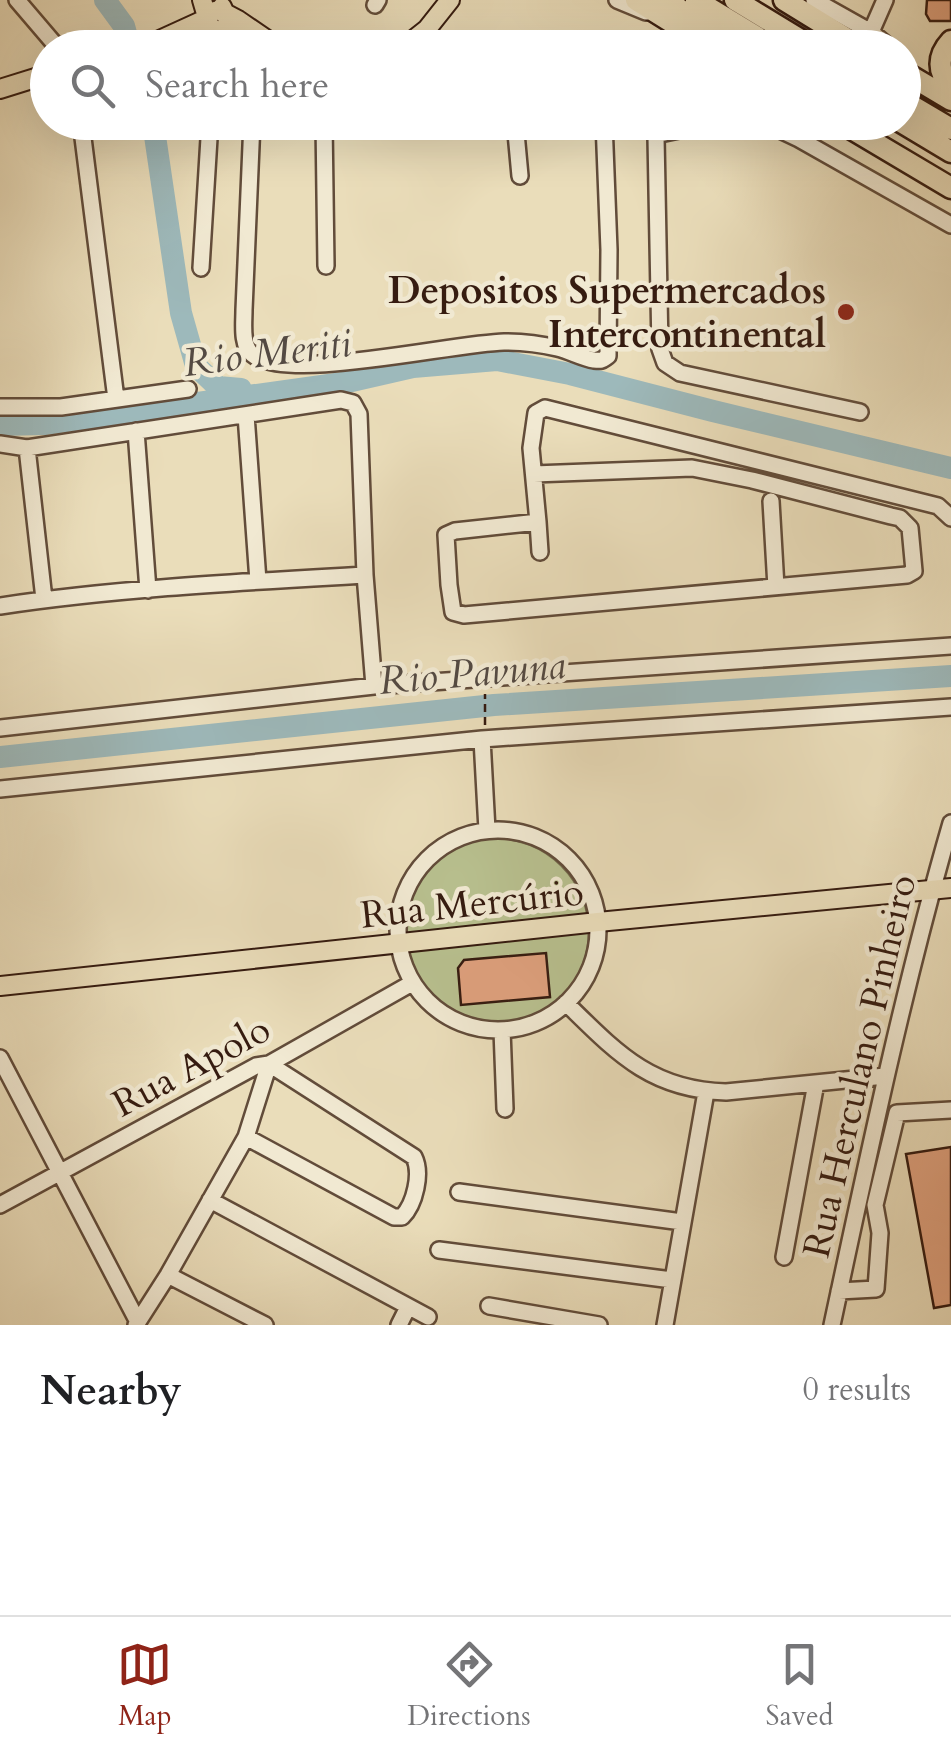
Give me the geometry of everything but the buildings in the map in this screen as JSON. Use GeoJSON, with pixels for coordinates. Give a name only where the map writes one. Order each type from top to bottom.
{"type":"FeatureCollection","features":[{"type":"Feature","properties":{"kind":"highway"},"geometry":{"type":"LineString","coordinates":[[636,0],[685,30]]}},
{"type":"Feature","properties":{"kind":"highway"},"geometry":{"type":"LineString","coordinates":[[665,0],[712,30]]}},
{"type":"Feature","properties":{"kind":"highway"},"geometry":{"type":"LineString","coordinates":[[696,0],[745,30]]}},
{"type":"Feature","properties":{"kind":"highway"},"geometry":{"type":"LineString","coordinates":[[735,0],[784,30]]}},
{"type":"Feature","properties":{"kind":"highway"},"geometry":{"type":"LineString","coordinates":[[784,0],[846,30]]}},
{"type":"Feature","properties":{"kind":"highway"},"geometry":{"type":"LineString","coordinates":[[951,41],[942,53],[940,66],[951,86]]}},
{"type":"Feature","properties":{"kind":"highway"},"geometry":{"type":"LineString","coordinates":[[921,80],[951,100]]}},
{"type":"Feature","properties":{"kind":"highway"},"geometry":{"type":"LineString","coordinates":[[921,110],[951,129]]}},
{"type":"Feature","properties":{"kind":"highway"},"geometry":{"type":"LineString","coordinates":[[921,134],[951,152]]}},
{"type":"Feature","properties":{"kind":"highway"},"geometry":{"type":"LineString","coordinates":[[870,140],[951,188]]}},
{"type":"Feature","properties":{"kind":"highway"},"geometry":{"type":"LineString","coordinates":[[885,140],[951,188]]}},
{"type":"Feature","properties":{"kind":"main road"},"geometry":{"type":"LineString","coordinates":[[426,30],[450,0]]}},
{"type":"Feature","properties":{"kind":"main road"},"geometry":{"type":"LineString","coordinates":[[216,18],[240,30]]}},
{"type":"Feature","properties":{"kind":"main road"},"geometry":{"type":"LineString","coordinates":[[0,88],[30,79]]}},
{"type":"Feature","properties":{"kind":"main road","name":"Rua Mercúrio"},"geometry":{"type":"LineString","coordinates":[[0,986],[941,889]]}},
{"type":"Feature","properties":{"kind":"main road"},"geometry":{"type":"LineString","coordinates":[[0,1000],[26,984]]}},
{"type":"Feature","properties":{"kind":"street"},"geometry":{"type":"LineString","coordinates":[[17,0],[43,30]]}},
{"type":"Feature","properties":{"kind":"street"},"geometry":{"type":"LineString","coordinates":[[617,0],[680,27]]}},
{"type":"Feature","properties":{"kind":"street"},"geometry":{"type":"LineString","coordinates":[[814,0],[854,30]]}},
{"type":"Feature","properties":{"kind":"street"},"geometry":{"type":"LineString","coordinates":[[870,30],[878,2]]}},
{"type":"Feature","properties":{"kind":"street"},"geometry":{"type":"LineString","coordinates":[[83,140],[116,399]]}},
{"type":"Feature","properties":{"kind":"street"},"geometry":{"type":"LineString","coordinates":[[201,268],[209,140]]}},
{"type":"Feature","properties":{"kind":"street"},"geometry":{"type":"LineString","coordinates":[[251,140],[244,310],[248,351],[256,358],[272,362],[322,364],[505,342],[557,348],[594,360],[608,356],[605,140]]}},
{"type":"Feature","properties":{"kind":"street"},"geometry":{"type":"LineString","coordinates":[[324,140],[326,266]]}},
{"type":"Feature","properties":{"kind":"street"},"geometry":{"type":"LineString","coordinates":[[517,140],[520,176]]}},
{"type":"Feature","properties":{"kind":"street"},"geometry":{"type":"LineString","coordinates":[[656,140],[660,349],[665,363],[680,373],[860,412]]}},
{"type":"Feature","properties":{"kind":"street"},"geometry":{"type":"LineString","coordinates":[[801,140],[951,226]]}},
{"type":"Feature","properties":{"kind":"street"},"geometry":{"type":"LineString","coordinates":[[0,407],[61,407],[188,388]]}},
{"type":"Feature","properties":{"kind":"street"},"geometry":{"type":"LineString","coordinates":[[0,444],[28,448],[341,400],[353,403],[359,414],[374,686]]}},
{"type":"Feature","properties":{"kind":"street"},"geometry":{"type":"LineString","coordinates":[[540,552],[531,448],[536,413],[546,408],[938,506],[951,518]]}},
{"type":"Feature","properties":{"kind":"street"},"geometry":{"type":"LineString","coordinates":[[246,414],[258,581]]}},
{"type":"Feature","properties":{"kind":"street"},"geometry":{"type":"LineString","coordinates":[[136,431],[148,590]]}},
{"type":"Feature","properties":{"kind":"street"},"geometry":{"type":"LineString","coordinates":[[28,448],[44,600]]}},
{"type":"Feature","properties":{"kind":"street"},"geometry":{"type":"LineString","coordinates":[[534,474],[692,468],[752,480],[906,522],[914,570],[911,574],[776,587],[464,615],[453,612],[446,534],[538,522]]}},
{"type":"Feature","properties":{"kind":"street"},"geometry":{"type":"LineString","coordinates":[[770,501],[776,587]]}},
{"type":"Feature","properties":{"kind":"street"},"geometry":{"type":"LineString","coordinates":[[0,606],[148,590],[365,575]]}},
{"type":"Feature","properties":{"kind":"street"},"geometry":{"type":"LineString","coordinates":[[0,728],[374,686],[951,646]]}},
{"type":"Feature","properties":{"kind":"street"},"geometry":{"type":"LineString","coordinates":[[0,789],[478,732],[951,707]]}},
{"type":"Feature","properties":{"kind":"street"},"geometry":{"type":"LineString","coordinates":[[478,732],[488,830]]}},
{"type":"Feature","properties":{"kind":"street","name":"Rua Herculano Pinheiro"},"geometry":{"type":"LineString","coordinates":[[832,1325],[885,1076],[941,889],[951,824]]}},
{"type":"Feature","properties":{"kind":"street"},"geometry":{"type":"LineString","coordinates":[[488,830],[532,836],[562,853],[584,878],[594,899],[598,922],[592,966],[566,1004],[536,1022],[502,1030],[460,1022],[425,999],[412,983],[398,944],[398,917],[404,891],[418,868],[438,849],[461,836],[488,830]]}},
{"type":"Feature","properties":{"kind":"street","name":"Rua Apolo"},"geometry":{"type":"LineString","coordinates":[[0,1206],[256,1066],[269,1064],[412,983]]}},
{"type":"Feature","properties":{"kind":"street"},"geometry":{"type":"LineString","coordinates":[[566,1004],[651,1076],[676,1086],[706,1092],[758,1090],[885,1076]]}},
{"type":"Feature","properties":{"kind":"street"},"geometry":{"type":"LineString","coordinates":[[502,1030],[505,1109]]}},
{"type":"Feature","properties":{"kind":"street"},"geometry":{"type":"LineString","coordinates":[[0,1058],[137,1323]]}},
{"type":"Feature","properties":{"kind":"street"},"geometry":{"type":"LineString","coordinates":[[137,1323],[246,1137],[269,1064],[414,1157],[418,1174],[408,1210],[402,1217],[394,1217],[246,1137]]}},
{"type":"Feature","properties":{"kind":"street"},"geometry":{"type":"LineString","coordinates":[[784,1257],[816,1082]]}},
{"type":"Feature","properties":{"kind":"street"},"geometry":{"type":"LineString","coordinates":[[665,1325],[706,1092]]}},
{"type":"Feature","properties":{"kind":"street"},"geometry":{"type":"LineString","coordinates":[[840,1291],[876,1288],[880,1234],[875,1206],[897,1112],[951,1110]]}},
{"type":"Feature","properties":{"kind":"street"},"geometry":{"type":"LineString","coordinates":[[459,1192],[682,1222]]}},
{"type":"Feature","properties":{"kind":"street"},"geometry":{"type":"LineString","coordinates":[[210,1200],[428,1317]]}},
{"type":"Feature","properties":{"kind":"street"},"geometry":{"type":"LineString","coordinates":[[439,1250],[672,1280]]}},
{"type":"Feature","properties":{"kind":"street"},"geometry":{"type":"LineString","coordinates":[[168,1274],[265,1325]]}},
{"type":"Feature","properties":{"kind":"street"},"geometry":{"type":"LineString","coordinates":[[489,1306],[599,1325]]}},
{"type":"Feature","properties":{"kind":"street"},"geometry":{"type":"LineString","coordinates":[[399,1325],[408,1307]]}},
{"type":"Feature","properties":{"kind":"path"},"geometry":{"type":"LineString","coordinates":[[478,732],[486,725],[485,688]]}},
{"type":"Feature","properties":{"kind":"green space"},"geometry":{"type":"Polygon","coordinates":[[[495,838],[531,845],[561,866],[582,896],[589,932],[582,968],[561,998],[531,1019],[495,1026],[459,1019],[429,998],[408,968],[401,932],[408,896],[429,866],[459,845],[495,838]]]}},
{"type":"Feature","properties":{"kind":"waterway"},"geometry":{"type":"LineString","coordinates":[[105,0],[125,30]]}},
{"type":"Feature","properties":{"kind":"waterway"},"geometry":{"type":"LineString","coordinates":[[156,140],[181,313],[196,366],[218,387],[241,389]]}},
{"type":"Feature","properties":{"kind":"waterway","name":"Rio Meriti"},"geometry":{"type":"LineString","coordinates":[[0,425],[45,424],[343,383],[413,367],[497,360],[570,374],[951,468]]}},
{"type":"Feature","properties":{"kind":"waterway","name":"Rio Pavuna"},"geometry":{"type":"LineString","coordinates":[[0,757],[494,705],[951,676]]}},
{"type":"Feature","properties":{"kind":"place","name":"Depositos Supermercados Intercontinental"},"geometry":{"type":"Point","coordinates":[846,312]}}]}
